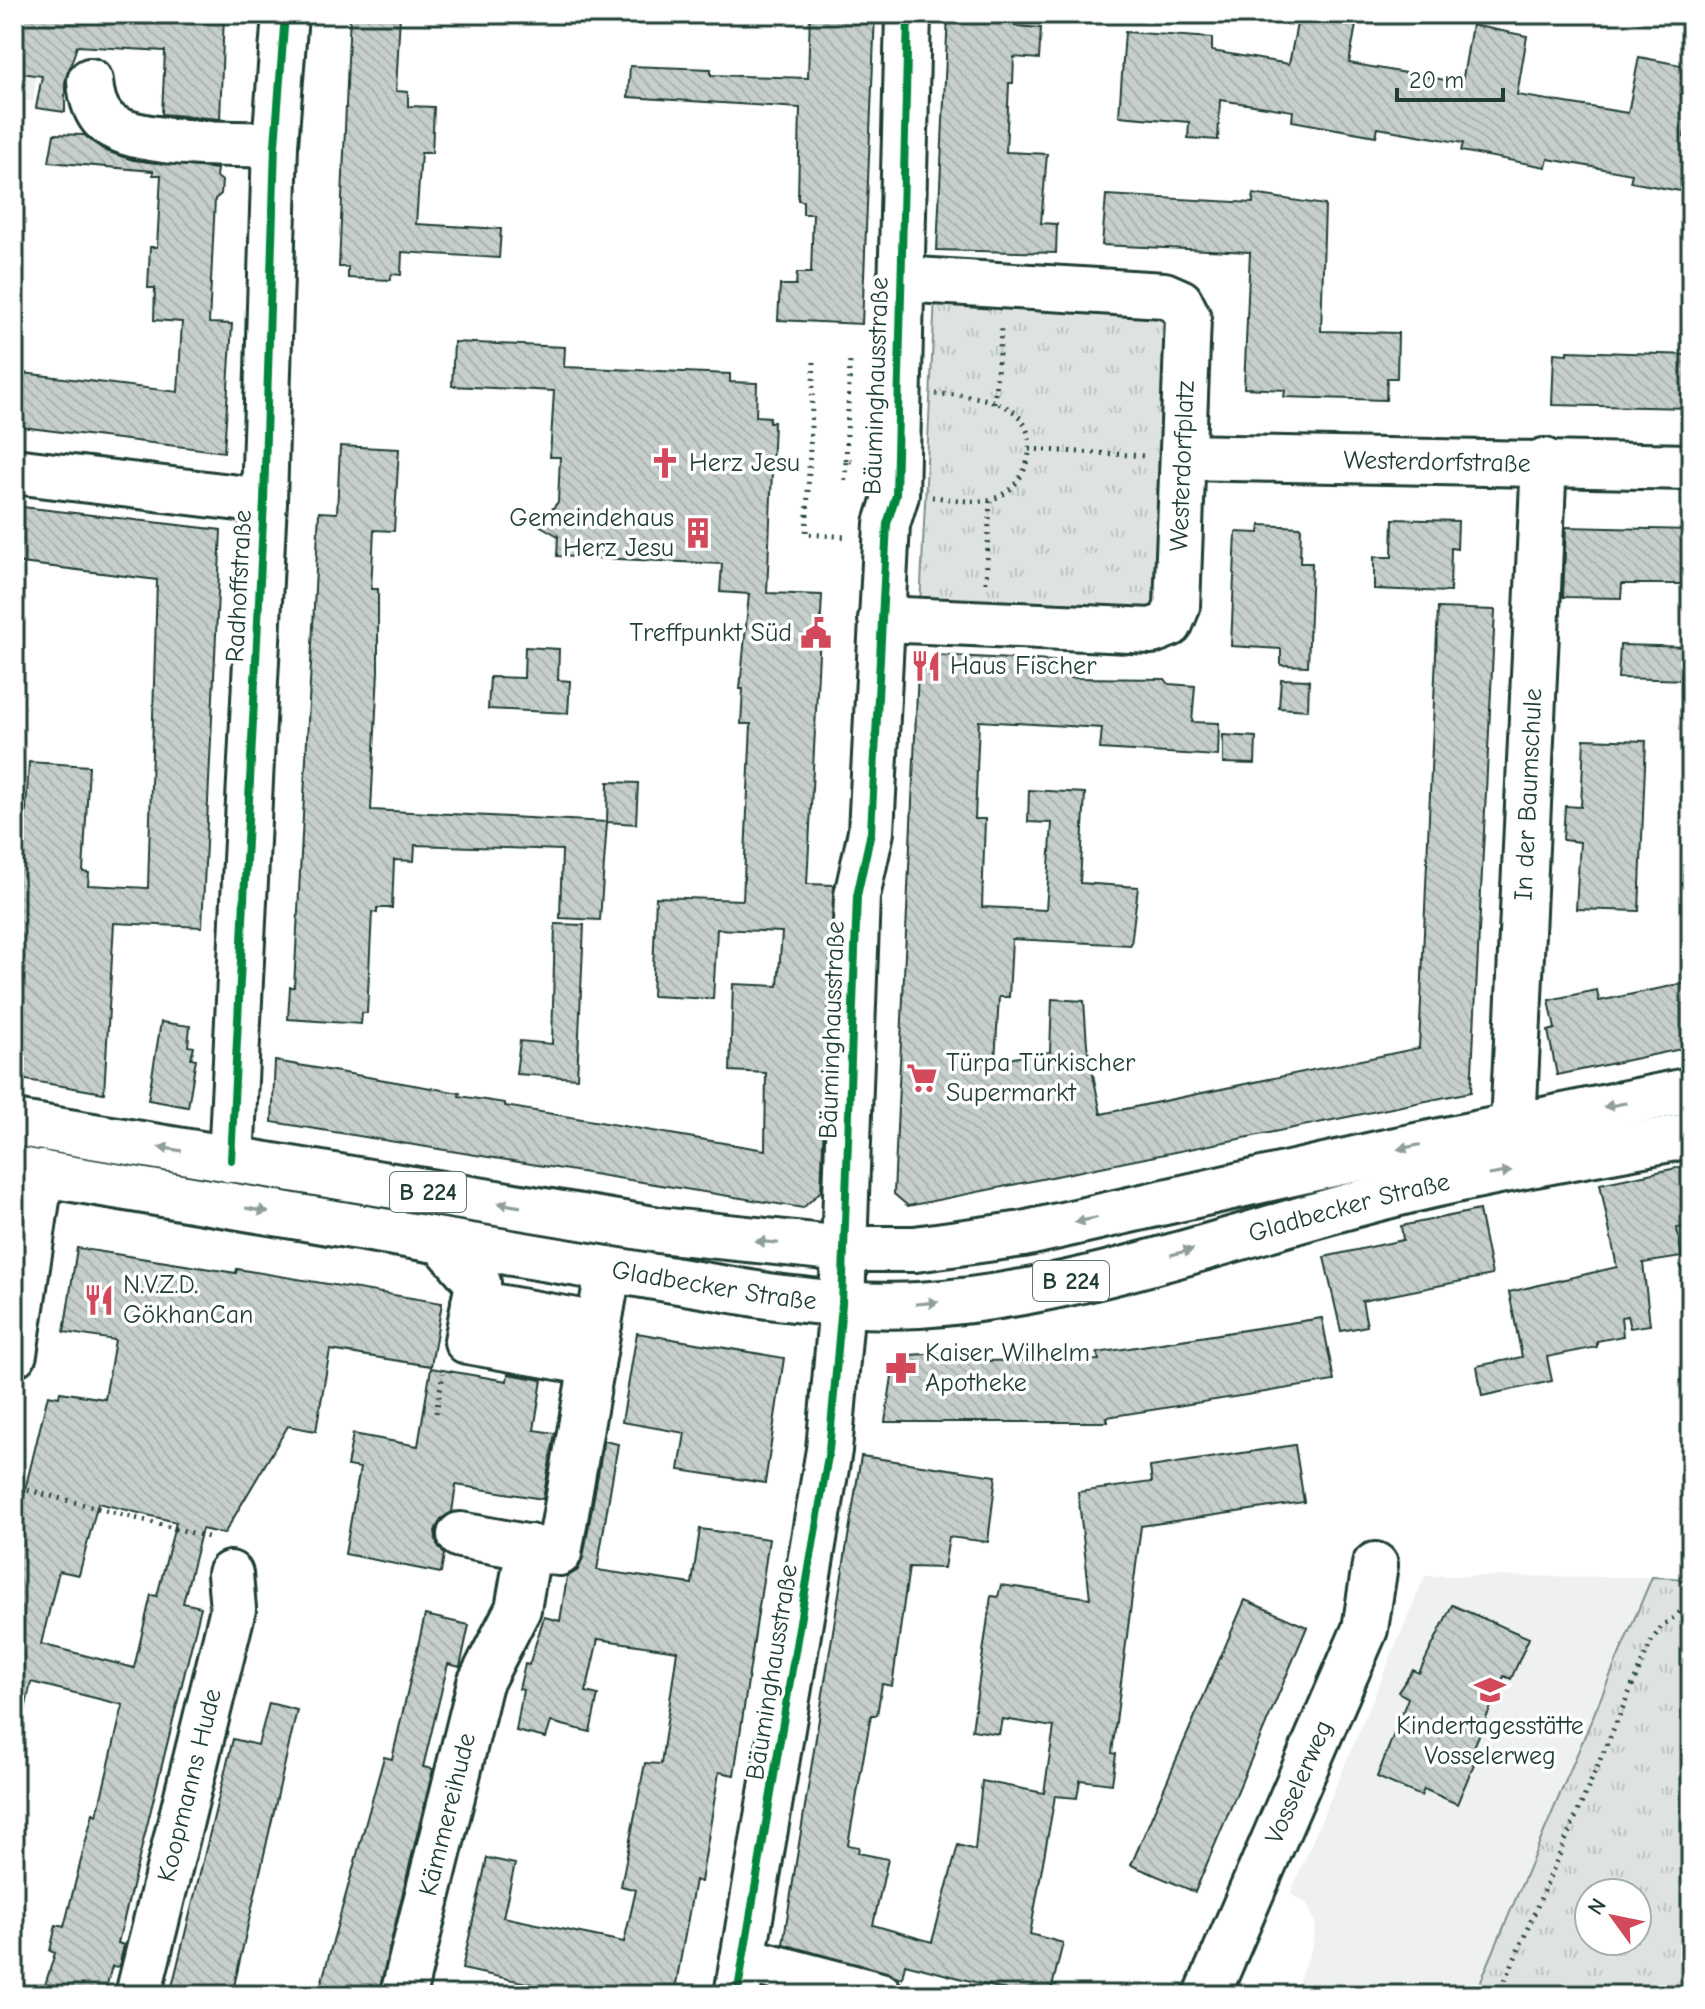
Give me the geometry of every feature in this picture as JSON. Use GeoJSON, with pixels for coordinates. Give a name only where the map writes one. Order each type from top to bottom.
{"type":"FeatureCollection","features":[{"type":"Feature","properties":{"kind":"street","name":"Radhoffstraße"},"geometry":{"type":"LineString","coordinates":[[231,1160],[264,501],[275,145],[285,14]]}},
{"type":"Feature","properties":{"kind":"street","name":"Bäuminghausstraße"},"geometry":{"type":"LineString","coordinates":[[740,1977],[829,1450],[842,1304],[857,896],[871,832],[887,524],[896,495],[902,352],[900,279],[908,14]]}},
{"type":"Feature","properties":{"kind":"street"},"geometry":{"type":"LineString","coordinates":[[90,81],[92,99],[104,120],[121,131],[145,137],[275,145]]}},
{"type":"Feature","properties":{"kind":"street","name":"Westerdorfplatz"},"geometry":{"type":"LineString","coordinates":[[881,619],[1152,631],[1170,624],[1177,607],[1188,318],[1180,302],[1164,295],[900,279]]}},
{"type":"Feature","properties":{"kind":"street","name":"Westerdorfstraße"},"geometry":{"type":"LineString","coordinates":[[1183,457],[1544,461],[1691,467]]}},
{"type":"Feature","properties":{"kind":"street","name":"In der Baumschule"},"geometry":{"type":"LineString","coordinates":[[1513,1126],[1544,461]]}},
{"type":"Feature","properties":{"kind":"street"},"geometry":{"type":"LineString","coordinates":[[14,471],[264,501]]}},
{"type":"Feature","properties":{"kind":"street","name":"Gladbecker Straße"},"geometry":{"type":"LineString","coordinates":[[14,1123],[659,1230],[844,1249],[915,1249],[1023,1234],[1691,1090]]}},
{"type":"Feature","properties":{"kind":"street","name":"Gladbecker Straße"},"geometry":{"type":"LineString","coordinates":[[27,1171],[608,1272],[842,1304],[918,1305],[1020,1291],[1096,1276],[1386,1196],[1691,1135]]}},
{"type":"Feature","properties":{"kind":"street"},"geometry":{"type":"LineString","coordinates":[[14,1354],[27,1171]]}},
{"type":"Feature","properties":{"kind":"street"},"geometry":{"type":"LineString","coordinates":[[443,1242],[478,1283],[474,1303],[595,1344]]}},
{"type":"Feature","properties":{"kind":"street"},"geometry":{"type":"LineString","coordinates":[[460,1535],[559,1553],[608,1272]]}},
{"type":"Feature","properties":{"kind":"street","name":"Kämmereihude"},"geometry":{"type":"LineString","coordinates":[[403,1995],[480,1683],[518,1609],[529,1547]]}},
{"type":"Feature","properties":{"kind":"street","name":"Vosselerweg"},"geometry":{"type":"LineString","coordinates":[[1207,1995],[1365,1629],[1375,1565]]}},
{"type":"Feature","properties":{"kind":"street","name":"Koopmanns Hude"},"geometry":{"type":"LineString","coordinates":[[138,1995],[233,1609],[230,1574]]}},
{"type":"Feature","properties":{"kind":"street"},"geometry":{"type":"LineString","coordinates":[[740,1977],[880,1995]]}},
{"type":"Feature","properties":{"kind":"path"},"geometry":{"type":"LineString","coordinates":[[994,403],[1007,284]]}},
{"type":"Feature","properties":{"kind":"path"},"geometry":{"type":"LineString","coordinates":[[846,460],[850,360]]}},
{"type":"Feature","properties":{"kind":"path"},"geometry":{"type":"LineString","coordinates":[[814,362],[806,534],[853,537]]}},
{"type":"Feature","properties":{"kind":"path"},"geometry":{"type":"LineString","coordinates":[[919,497],[990,500],[1015,486],[1026,469],[1029,449],[1029,433],[1014,412],[968,395],[923,393]]}},
{"type":"Feature","properties":{"kind":"path"},"geometry":{"type":"LineString","coordinates":[[1029,449],[1183,457]]}},
{"type":"Feature","properties":{"kind":"path"},"geometry":{"type":"LineString","coordinates":[[985,624],[990,500]]}},
{"type":"Feature","properties":{"kind":"path"},"geometry":{"type":"LineString","coordinates":[[20,1488],[215,1538],[230,1574]]}},
{"type":"Feature","properties":{"kind":"path"},"geometry":{"type":"LineString","coordinates":[[1499,1995],[1651,1642],[1662,1626],[1691,1604]]}},
{"type":"Feature","properties":{"kind":"shaded area"},"geometry":{"type":"Polygon","coordinates":[[[14,14],[44,14],[33,102],[14,98],[14,14]]]}},
{"type":"Feature","properties":{"kind":"shaded area","name":"Kindertagesstätte Vosselerweg"},"geometry":{"type":"Polygon","coordinates":[[[1425,1576],[1652,1577],[1475,1995],[1293,1995],[1312,1947],[1316,1924],[1307,1904],[1290,1894],[1425,1576]]]}},
{"type":"Feature","properties":{"kind":"green space"},"geometry":{"type":"Polygon","coordinates":[[[935,296],[1160,307],[1177,326],[1162,605],[1147,618],[920,606],[935,296]]]}},
{"type":"Feature","properties":{"kind":"green space"},"geometry":{"type":"Polygon","coordinates":[[[1652,1577],[1691,1579],[1691,1995],[1475,1995],[1652,1577]]]}},
{"type":"Feature","properties":{"kind":"building"},"geometry":{"type":"Polygon","coordinates":[[[14,14],[161,21],[161,14],[224,14],[220,119],[162,114],[165,51],[77,46],[65,82],[65,112],[36,108],[42,76],[14,72],[14,14]]]}},
{"type":"Feature","properties":{"kind":"building"},"geometry":{"type":"Polygon","coordinates":[[[350,14],[400,14],[396,91],[408,92],[408,106],[434,107],[432,153],[421,153],[416,224],[501,229],[499,258],[402,252],[401,275],[392,274],[390,280],[348,278],[348,267],[339,267],[350,14]]]}},
{"type":"Feature","properties":{"kind":"building"},"geometry":{"type":"Polygon","coordinates":[[[810,14],[875,14],[862,324],[778,320],[780,285],[796,285],[797,273],[811,273],[813,214],[803,214],[803,201],[798,200],[800,108],[628,97],[630,66],[711,69],[711,75],[808,78],[810,14]]]}},
{"type":"Feature","properties":{"kind":"building"},"geometry":{"type":"Polygon","coordinates":[[[948,14],[1016,14],[1015,26],[1041,28],[1039,59],[1014,57],[1013,83],[1009,83],[1006,152],[1047,154],[1041,223],[1057,224],[1056,253],[937,250],[948,14]]]}},
{"type":"Feature","properties":{"kind":"building"},"geometry":{"type":"Polygon","coordinates":[[[1299,14],[1358,14],[1349,63],[1462,83],[1472,25],[1527,36],[1517,95],[1628,113],[1639,57],[1691,67],[1691,97],[1684,137],[1691,139],[1691,193],[1630,182],[1632,174],[1548,159],[1546,167],[1461,151],[1463,143],[1378,128],[1376,136],[1292,121],[1293,111],[1220,100],[1218,140],[1188,138],[1189,122],[1119,116],[1125,32],[1212,38],[1212,51],[1289,64],[1299,14]]]}},
{"type":"Feature","properties":{"kind":"building"},"geometry":{"type":"Polygon","coordinates":[[[54,134],[84,135],[106,151],[133,160],[217,169],[216,176],[222,181],[221,194],[215,199],[209,323],[232,324],[224,452],[14,426],[14,372],[178,392],[182,322],[154,320],[155,288],[148,288],[150,247],[157,247],[161,175],[153,175],[153,171],[49,162],[54,134]]]}},
{"type":"Feature","properties":{"kind":"building"},"geometry":{"type":"Polygon","coordinates":[[[1253,194],[1325,205],[1321,331],[1398,333],[1397,378],[1387,378],[1386,400],[1284,397],[1285,390],[1244,388],[1250,252],[1102,245],[1106,195],[1253,203],[1253,194]]]}},
{"type":"Feature","properties":{"kind":"building"},"geometry":{"type":"Polygon","coordinates":[[[454,342],[565,347],[564,367],[730,374],[730,382],[757,383],[756,416],[770,417],[769,422],[774,422],[767,593],[822,595],[807,884],[834,885],[821,1191],[803,1208],[272,1122],[275,1061],[460,1093],[459,1096],[505,1103],[505,1106],[765,1150],[766,1073],[730,1071],[733,984],[778,986],[782,932],[717,929],[713,999],[652,996],[656,897],[743,900],[751,724],[741,724],[743,689],[740,689],[749,594],[720,592],[722,564],[557,556],[558,536],[539,525],[558,502],[560,457],[550,457],[554,391],[452,386],[454,342]]]}},
{"type":"Feature","properties":{"kind":"building"},"geometry":{"type":"Polygon","coordinates":[[[1567,351],[1691,355],[1691,408],[1552,405],[1554,353],[1567,354],[1567,351]]]}},
{"type":"Feature","properties":{"kind":"building"},"geometry":{"type":"Polygon","coordinates":[[[340,446],[399,449],[394,531],[374,530],[371,589],[378,589],[378,671],[371,810],[607,822],[600,920],[560,918],[562,850],[415,845],[414,861],[394,860],[392,908],[377,908],[377,913],[372,912],[367,1013],[362,1013],[361,1024],[288,1019],[290,987],[294,987],[319,512],[337,513],[340,446]]]}},
{"type":"Feature","properties":{"kind":"building"},"geometry":{"type":"Polygon","coordinates":[[[14,506],[221,530],[202,927],[114,923],[104,1093],[14,1078],[14,824],[25,824],[29,762],[89,766],[83,872],[89,873],[88,885],[148,888],[157,580],[14,562],[14,506]]]}},
{"type":"Feature","properties":{"kind":"building"},"geometry":{"type":"Polygon","coordinates":[[[1393,519],[1458,521],[1457,549],[1451,548],[1450,592],[1374,589],[1374,557],[1392,557],[1393,519]]]}},
{"type":"Feature","properties":{"kind":"building"},"geometry":{"type":"Polygon","coordinates":[[[1260,525],[1301,527],[1300,563],[1312,563],[1308,666],[1281,665],[1281,649],[1231,646],[1236,532],[1259,533],[1260,525]]]}},
{"type":"Feature","properties":{"kind":"building"},"geometry":{"type":"Polygon","coordinates":[[[1566,527],[1691,530],[1691,584],[1622,584],[1621,598],[1563,597],[1566,527]]]}},
{"type":"Feature","properties":{"kind":"building"},"geometry":{"type":"Polygon","coordinates":[[[1438,608],[1495,610],[1471,1092],[908,1206],[894,1194],[918,671],[934,655],[1071,662],[1070,678],[1165,679],[1169,684],[1195,686],[1192,722],[1219,723],[1218,756],[1100,749],[1102,728],[979,721],[975,819],[985,819],[982,907],[1046,910],[1052,823],[1028,822],[1029,790],[1085,793],[1080,883],[1138,887],[1131,945],[1012,939],[1009,997],[999,997],[995,1061],[1050,1052],[1052,999],[1084,1001],[1087,1045],[1101,1114],[1419,1048],[1438,608]]]}},
{"type":"Feature","properties":{"kind":"building"},"geometry":{"type":"Polygon","coordinates":[[[1620,645],[1691,647],[1691,680],[1618,678],[1620,645]]]}},
{"type":"Feature","properties":{"kind":"building"},"geometry":{"type":"Polygon","coordinates":[[[525,647],[559,649],[558,680],[570,681],[568,713],[488,709],[490,677],[524,678],[525,647]]]}},
{"type":"Feature","properties":{"kind":"building"},"geometry":{"type":"Polygon","coordinates":[[[1281,679],[1309,680],[1308,710],[1279,708],[1281,679]]]}},
{"type":"Feature","properties":{"kind":"building"},"geometry":{"type":"Polygon","coordinates":[[[1223,735],[1256,737],[1255,764],[1223,763],[1223,735]]]}},
{"type":"Feature","properties":{"kind":"building"},"geometry":{"type":"Polygon","coordinates":[[[1584,739],[1646,741],[1639,911],[1576,909],[1580,842],[1563,840],[1565,806],[1581,807],[1584,739]]]}},
{"type":"Feature","properties":{"kind":"building"},"geometry":{"type":"Polygon","coordinates":[[[608,782],[638,783],[636,824],[607,822],[608,782]]]}},
{"type":"Feature","properties":{"kind":"building"},"geometry":{"type":"Polygon","coordinates":[[[555,924],[584,925],[577,1078],[516,1074],[520,1041],[552,1044],[555,924]]]}},
{"type":"Feature","properties":{"kind":"building"},"geometry":{"type":"Polygon","coordinates":[[[1691,982],[1691,1047],[1557,1075],[1548,1031],[1555,1029],[1549,1000],[1597,990],[1599,1001],[1691,982]]]}},
{"type":"Feature","properties":{"kind":"building"},"geometry":{"type":"Polygon","coordinates":[[[161,1022],[190,1026],[188,1046],[194,1047],[191,1058],[196,1059],[188,1107],[148,1100],[161,1022]]]}},
{"type":"Feature","properties":{"kind":"building"},"geometry":{"type":"Polygon","coordinates":[[[1691,1165],[1691,1226],[1677,1228],[1682,1257],[1643,1263],[1650,1325],[1630,1328],[1627,1316],[1621,1317],[1623,1336],[1597,1341],[1597,1347],[1547,1357],[1552,1381],[1482,1396],[1477,1366],[1522,1357],[1509,1292],[1617,1267],[1600,1184],[1691,1165]]]}},
{"type":"Feature","properties":{"kind":"building"},"geometry":{"type":"Polygon","coordinates":[[[1479,1210],[1492,1275],[1362,1301],[1367,1326],[1341,1331],[1324,1257],[1403,1240],[1401,1226],[1479,1210]]]}},
{"type":"Feature","properties":{"kind":"building"},"geometry":{"type":"Polygon","coordinates":[[[77,1248],[236,1273],[237,1269],[442,1303],[431,1366],[330,1350],[316,1431],[288,1426],[224,1534],[202,1529],[183,1603],[201,1607],[118,1943],[124,1945],[119,1967],[112,1966],[104,1995],[42,1995],[55,1953],[50,1951],[56,1925],[64,1927],[93,1813],[97,1815],[123,1705],[31,1682],[25,1710],[14,1708],[14,1535],[48,1395],[59,1397],[60,1392],[105,1399],[115,1340],[64,1332],[77,1248]],[[98,1503],[79,1575],[59,1571],[41,1644],[134,1668],[151,1595],[157,1596],[176,1522],[98,1503]]]}},
{"type":"Feature","properties":{"kind":"building"},"geometry":{"type":"Polygon","coordinates":[[[1322,1318],[1334,1381],[1107,1417],[1108,1422],[885,1422],[893,1370],[909,1355],[958,1352],[966,1361],[1099,1360],[1097,1353],[1322,1318]]]}},
{"type":"Feature","properties":{"kind":"building"},"geometry":{"type":"Polygon","coordinates":[[[637,1333],[784,1358],[765,1483],[679,1470],[685,1433],[622,1422],[637,1333]]]}},
{"type":"Feature","properties":{"kind":"building"},"geometry":{"type":"Polygon","coordinates":[[[431,1368],[507,1381],[508,1374],[542,1380],[534,1430],[555,1433],[543,1499],[456,1485],[452,1512],[441,1519],[435,1531],[437,1544],[444,1554],[441,1573],[345,1554],[360,1468],[347,1466],[353,1434],[418,1446],[431,1368]]]}},
{"type":"Feature","properties":{"kind":"building"},"geometry":{"type":"Polygon","coordinates":[[[604,1441],[618,1444],[597,1570],[692,1584],[700,1529],[769,1539],[734,1775],[719,1772],[701,1882],[695,1880],[674,1995],[582,1995],[462,1969],[487,1858],[515,1864],[503,1917],[624,1942],[636,1890],[621,1886],[645,1763],[661,1764],[677,1651],[598,1639],[586,1692],[598,1695],[590,1732],[551,1722],[546,1738],[516,1731],[523,1690],[519,1689],[525,1664],[529,1665],[544,1617],[560,1621],[567,1577],[578,1570],[583,1558],[604,1441]]]}},
{"type":"Feature","properties":{"kind":"building"},"geometry":{"type":"Polygon","coordinates":[[[1295,1445],[1304,1502],[1141,1526],[1112,1753],[1116,1754],[1112,1784],[1080,1780],[1077,1798],[1055,1796],[1030,1934],[1063,1943],[1050,1995],[1025,1995],[905,1964],[902,1978],[783,1944],[861,1456],[996,1476],[988,1542],[949,1537],[944,1568],[909,1567],[892,1686],[882,1684],[877,1715],[871,1715],[848,1845],[859,1847],[858,1853],[888,1859],[873,1925],[932,1942],[958,1845],[975,1850],[982,1781],[1044,1793],[1054,1727],[1002,1719],[999,1734],[972,1730],[991,1596],[998,1597],[1001,1585],[1090,1598],[1078,1492],[1152,1482],[1150,1467],[1295,1445]]]}},
{"type":"Feature","properties":{"kind":"building"},"geometry":{"type":"Polygon","coordinates":[[[1245,1600],[1307,1627],[1195,1892],[1131,1865],[1245,1600]]]}},
{"type":"Feature","properties":{"kind":"building"},"geometry":{"type":"Polygon","coordinates":[[[1452,1605],[1529,1638],[1511,1679],[1504,1676],[1468,1761],[1474,1764],[1457,1804],[1424,1789],[1421,1796],[1377,1777],[1408,1698],[1398,1692],[1413,1670],[1419,1673],[1452,1605]]]}},
{"type":"Feature","properties":{"kind":"building"},"geometry":{"type":"Polygon","coordinates":[[[425,1615],[469,1625],[460,1667],[448,1664],[423,1767],[433,1769],[378,1995],[318,1995],[384,1757],[392,1759],[425,1615]]]}},
{"type":"Feature","properties":{"kind":"building"},"geometry":{"type":"Polygon","coordinates":[[[269,1703],[297,1710],[232,1995],[170,1995],[233,1739],[258,1745],[269,1703]]]}},
{"type":"Feature","properties":{"kind":"cycle path"},"geometry":{"type":"LineString","coordinates":[[231,1160],[264,501],[275,145],[285,14]]}},
{"type":"Feature","properties":{"kind":"cycle path"},"geometry":{"type":"LineString","coordinates":[[737,1995],[829,1450],[842,1304],[857,896],[871,832],[887,524],[896,495],[908,14]]}},
{"type":"Feature","properties":{"kind":"place","name":"Herz Jesu"},"geometry":{"type":"Point","coordinates":[665,463]}},
{"type":"Feature","properties":{"kind":"place","name":"Gemeindehaus Herz Jesu"},"geometry":{"type":"Point","coordinates":[698,533]}},
{"type":"Feature","properties":{"kind":"place","name":"Treffpunkt Süd"},"geometry":{"type":"Point","coordinates":[816,633]}},
{"type":"Feature","properties":{"kind":"place","name":"Haus Fischer"},"geometry":{"type":"Point","coordinates":[926,666]}},
{"type":"Feature","properties":{"kind":"place","name":"Türpa Türkischer Supermarkt"},"geometry":{"type":"Point","coordinates":[922,1078]}},
{"type":"Feature","properties":{"kind":"place","name":"N.V.Z.D. GökhanCan"},"geometry":{"type":"Point","coordinates":[99,1300]}},
{"type":"Feature","properties":{"kind":"place","name":"Kaiser Wilhelm Apotheke"},"geometry":{"type":"Point","coordinates":[901,1368]}},
{"type":"Feature","properties":{"kind":"place","name":"Kindertagesstätte Vosselerweg"},"geometry":{"type":"Point","coordinates":[1490,1690]}}]}
